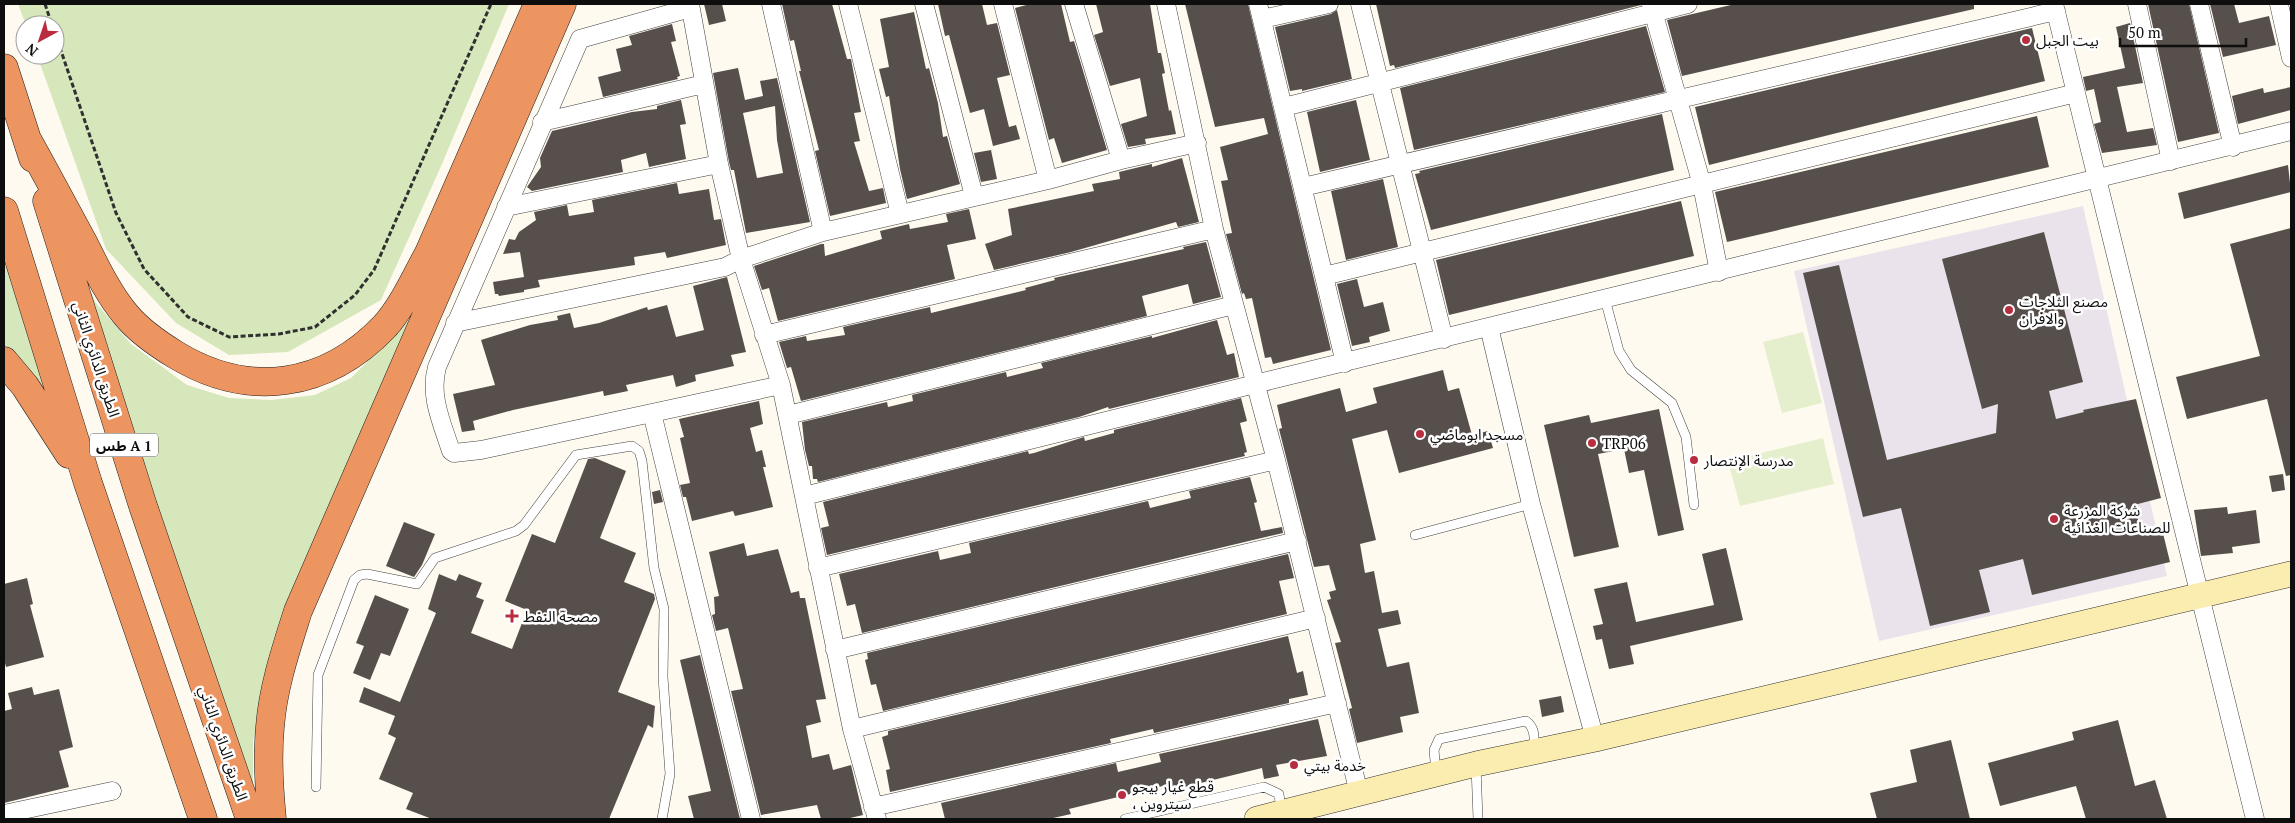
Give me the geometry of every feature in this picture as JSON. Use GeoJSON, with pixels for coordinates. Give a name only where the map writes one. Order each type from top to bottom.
{"type":"FeatureCollection","features":[{"type":"Feature","properties":{"kind":"highway"},"geometry":{"type":"LineString","coordinates":[[28,141],[103,280],[126,315],[156,342],[198,368],[240,381],[283,382],[320,372],[362,346],[386,325],[409,290],[428,255],[538,4]]}},
{"type":"Feature","properties":{"kind":"highway"},"geometry":{"type":"LineString","coordinates":[[272,819],[268,778],[270,726],[278,675],[298,611],[562,4]]}},
{"type":"Feature","properties":{"kind":"highway","name":"الطريق الدائري الثاني"},"geometry":{"type":"LineString","coordinates":[[4,68],[143,506],[250,819]]}},
{"type":"Feature","properties":{"kind":"highway","name":"طس A 1"},"geometry":{"type":"LineString","coordinates":[[4,211],[88,483],[203,819]]}},
{"type":"Feature","properties":{"kind":"highway"},"geometry":{"type":"LineString","coordinates":[[4,361],[26,386],[88,483]]}},
{"type":"Feature","properties":{"kind":"street"},"geometry":{"type":"LineString","coordinates":[[771,4],[823,232]]}},
{"type":"Feature","properties":{"kind":"street"},"geometry":{"type":"LineString","coordinates":[[848,4],[900,214]]}},
{"type":"Feature","properties":{"kind":"street"},"geometry":{"type":"LineString","coordinates":[[924,4],[974,196]]}},
{"type":"Feature","properties":{"kind":"street"},"geometry":{"type":"LineString","coordinates":[[1003,4],[1048,180]]}},
{"type":"Feature","properties":{"kind":"street"},"geometry":{"type":"LineString","coordinates":[[1074,4],[1122,160]]}},
{"type":"Feature","properties":{"kind":"street"},"geometry":{"type":"LineString","coordinates":[[1166,4],[1214,229],[1276,460],[1359,793]]}},
{"type":"Feature","properties":{"kind":"street"},"geometry":{"type":"LineString","coordinates":[[1329,4],[1260,12],[1345,363]]}},
{"type":"Feature","properties":{"kind":"street"},"geometry":{"type":"LineString","coordinates":[[1360,4],[1444,339]]}},
{"type":"Feature","properties":{"kind":"street"},"geometry":{"type":"LineString","coordinates":[[1284,107],[1652,8],[1688,4]]}},
{"type":"Feature","properties":{"kind":"street"},"geometry":{"type":"LineString","coordinates":[[2137,4],[2171,161]]}},
{"type":"Feature","properties":{"kind":"street"},"geometry":{"type":"LineString","coordinates":[[2199,4],[2233,147]]}},
{"type":"Feature","properties":{"kind":"street"},"geometry":{"type":"LineString","coordinates":[[2279,4],[2291,58]]}},
{"type":"Feature","properties":{"kind":"street"},"geometry":{"type":"LineString","coordinates":[[781,385],[481,450],[454,453],[450,451],[436,404],[433,382],[455,323],[580,39],[690,6],[719,164],[740,259],[781,385],[852,729],[875,813],[1336,704]]}},
{"type":"Feature","properties":{"kind":"street"},"geometry":{"type":"LineString","coordinates":[[1652,8],[1702,185],[1719,272]]}},
{"type":"Feature","properties":{"kind":"street"},"geometry":{"type":"LineString","coordinates":[[1303,187],[2055,8],[2255,819]]}},
{"type":"Feature","properties":{"kind":"street"},"geometry":{"type":"LineString","coordinates":[[542,122],[704,84]]}},
{"type":"Feature","properties":{"kind":"street"},"geometry":{"type":"LineString","coordinates":[[1324,276],[2076,93]]}},
{"type":"Feature","properties":{"kind":"street"},"geometry":{"type":"LineString","coordinates":[[804,496],[1255,384],[2291,132]]}},
{"type":"Feature","properties":{"kind":"street"},"geometry":{"type":"LineString","coordinates":[[455,323],[724,267],[740,259],[823,232],[1048,180],[1122,160],[1197,143]]}},
{"type":"Feature","properties":{"kind":"street"},"geometry":{"type":"LineString","coordinates":[[506,207],[719,164]]}},
{"type":"Feature","properties":{"kind":"street"},"geometry":{"type":"LineString","coordinates":[[764,334],[1214,229]]}},
{"type":"Feature","properties":{"kind":"street"},"geometry":{"type":"LineString","coordinates":[[788,416],[1234,305]]}},
{"type":"Feature","properties":{"kind":"street"},"geometry":{"type":"LineString","coordinates":[[1489,327],[1530,504],[1596,739]]}},
{"type":"Feature","properties":{"kind":"street"},"geometry":{"type":"LineString","coordinates":[[652,413],[751,819]]}},
{"type":"Feature","properties":{"kind":"street"},"geometry":{"type":"LineString","coordinates":[[818,568],[1276,460]]}},
{"type":"Feature","properties":{"kind":"street"},"geometry":{"type":"LineString","coordinates":[[835,650],[1297,542]]}},
{"type":"Feature","properties":{"kind":"street"},"geometry":{"type":"LineString","coordinates":[[1257,819],[1476,764],[1596,739],[2291,574]]}},
{"type":"Feature","properties":{"kind":"street"},"geometry":{"type":"LineString","coordinates":[[852,729],[1316,618]]}},
{"type":"Feature","properties":{"kind":"street"},"geometry":{"type":"LineString","coordinates":[[4,814],[112,791]]}},
{"type":"Feature","properties":{"kind":"lane"},"geometry":{"type":"LineString","coordinates":[[1605,299],[1618,350],[1631,370],[1672,403],[1686,437],[1694,505]]}},
{"type":"Feature","properties":{"kind":"lane"},"geometry":{"type":"LineString","coordinates":[[316,787],[318,674],[354,580],[360,575],[367,574],[417,584],[435,558],[516,531],[524,525],[576,455],[632,446],[639,451],[642,461],[654,568],[664,609],[663,677],[670,774],[662,819]]}},
{"type":"Feature","properties":{"kind":"lane"},"geometry":{"type":"LineString","coordinates":[[1415,535],[1530,504]]}},
{"type":"Feature","properties":{"kind":"lane"},"geometry":{"type":"LineString","coordinates":[[1436,774],[1434,750],[1439,739],[1526,721],[1534,729],[1534,751]]}},
{"type":"Feature","properties":{"kind":"lane"},"geometry":{"type":"LineString","coordinates":[[1476,764],[1478,819]]}},
{"type":"Feature","properties":{"kind":"lane"},"geometry":{"type":"LineString","coordinates":[[1125,819],[1138,818],[1264,787],[1279,794],[1281,813]]}},
{"type":"Feature","properties":{"kind":"path"},"geometry":{"type":"LineString","coordinates":[[65,63],[116,213],[144,269],[188,316],[230,337],[279,334],[315,327],[355,295],[374,270],[491,4]]}},
{"type":"Feature","properties":{"kind":"shaded area"},"geometry":{"type":"Polygon","coordinates":[[[2083,206],[2167,576],[1879,641],[1794,271],[2083,206]]]}},
{"type":"Feature","properties":{"kind":"green space"},"geometry":{"type":"Polygon","coordinates":[[[18,4],[509,4],[442,164],[381,300],[288,352],[229,355],[176,323],[106,249],[41,65],[65,65],[65,15],[22,15],[18,4]]]}},
{"type":"Feature","properties":{"kind":"green space"},"geometry":{"type":"Polygon","coordinates":[[[4,260],[54,417],[4,350],[4,260]]]}},
{"type":"Feature","properties":{"kind":"green space"},"geometry":{"type":"Polygon","coordinates":[[[80,270],[96,303],[131,344],[187,385],[229,398],[271,400],[315,395],[351,378],[417,312],[269,683],[253,741],[253,800],[80,270]]]}},
{"type":"Feature","properties":{"kind":"green space"},"geometry":{"type":"Polygon","coordinates":[[[1803,332],[1822,403],[1782,413],[1763,342],[1803,332]]]}},
{"type":"Feature","properties":{"kind":"green space"},"geometry":{"type":"Polygon","coordinates":[[[1823,438],[1834,484],[1740,506],[1728,461],[1823,438]]]}},
{"type":"Feature","properties":{"kind":"building"},"geometry":{"type":"Polygon","coordinates":[[[704,4],[722,4],[726,21],[709,25],[704,4]]]}},
{"type":"Feature","properties":{"kind":"building"},"geometry":{"type":"Polygon","coordinates":[[[782,4],[832,4],[847,59],[851,59],[861,112],[854,113],[860,141],[854,142],[869,191],[883,188],[886,203],[830,216],[815,151],[819,150],[799,71],[801,71],[794,40],[790,41],[782,4]]]}},
{"type":"Feature","properties":{"kind":"building"},"geometry":{"type":"Polygon","coordinates":[[[938,4],[982,4],[987,25],[997,23],[1010,75],[997,78],[1009,127],[1016,125],[1020,139],[993,146],[984,109],[970,113],[949,35],[945,36],[938,4]]]}},
{"type":"Feature","properties":{"kind":"building"},"geometry":{"type":"Polygon","coordinates":[[[1030,4],[1061,4],[1070,42],[1074,41],[1107,150],[1062,163],[1054,138],[1049,140],[1015,8],[1030,4]]]}},
{"type":"Feature","properties":{"kind":"building"},"geometry":{"type":"Polygon","coordinates":[[[1096,4],[1150,4],[1158,53],[1161,53],[1165,73],[1162,74],[1169,111],[1171,110],[1176,134],[1145,139],[1146,144],[1128,147],[1121,124],[1147,116],[1140,78],[1110,86],[1094,35],[1103,32],[1096,4]]]}},
{"type":"Feature","properties":{"kind":"building"},"geometry":{"type":"Polygon","coordinates":[[[1185,4],[1248,4],[1331,350],[1273,364],[1271,357],[1265,358],[1252,298],[1246,299],[1244,293],[1242,294],[1226,234],[1232,233],[1221,181],[1228,180],[1220,147],[1268,134],[1264,118],[1215,127],[1185,4]]]}},
{"type":"Feature","properties":{"kind":"building"},"geometry":{"type":"Polygon","coordinates":[[[1376,4],[1641,5],[1395,68],[1394,65],[1390,66],[1376,4]]]}},
{"type":"Feature","properties":{"kind":"building"},"geometry":{"type":"Polygon","coordinates":[[[1735,4],[1974,4],[1974,9],[1682,76],[1667,20],[1735,4]]]}},
{"type":"Feature","properties":{"kind":"building"},"geometry":{"type":"Polygon","coordinates":[[[2148,4],[2189,4],[2219,133],[2178,142],[2148,4]]]}},
{"type":"Feature","properties":{"kind":"building"},"geometry":{"type":"Polygon","coordinates":[[[2210,4],[2234,4],[2239,23],[2269,16],[2276,45],[2223,57],[2210,4]]]}},
{"type":"Feature","properties":{"kind":"building"},"geometry":{"type":"Polygon","coordinates":[[[1337,10],[1352,79],[1302,91],[1302,89],[1290,91],[1275,27],[1331,14],[1337,10]]]}},
{"type":"Feature","properties":{"kind":"building"},"geometry":{"type":"Polygon","coordinates":[[[914,12],[926,69],[929,68],[938,103],[943,137],[947,136],[960,184],[907,199],[900,169],[889,96],[886,97],[879,69],[889,67],[880,19],[914,12]]]}},
{"type":"Feature","properties":{"kind":"building"},"geometry":{"type":"Polygon","coordinates":[[[2130,23],[2143,83],[2117,87],[2127,132],[2153,128],[2157,145],[2102,153],[2094,124],[2101,122],[2094,89],[2086,91],[2083,77],[2125,68],[2116,27],[2130,23]]]}},
{"type":"Feature","properties":{"kind":"building"},"geometry":{"type":"Polygon","coordinates":[[[672,24],[676,41],[671,42],[680,76],[677,77],[678,79],[603,97],[598,77],[621,71],[616,49],[632,45],[629,36],[672,24]]]}},
{"type":"Feature","properties":{"kind":"building"},"geometry":{"type":"Polygon","coordinates":[[[1646,26],[1665,92],[1414,150],[1400,88],[1646,26]]]}},
{"type":"Feature","properties":{"kind":"building"},"geometry":{"type":"Polygon","coordinates":[[[2032,28],[2045,81],[1709,165],[1695,107],[2032,28]]]}},
{"type":"Feature","properties":{"kind":"building"},"geometry":{"type":"Polygon","coordinates":[[[738,68],[745,100],[763,96],[760,81],[777,78],[810,222],[746,233],[734,170],[731,170],[729,162],[713,73],[738,68]],[[775,106],[743,113],[757,178],[783,173],[777,140],[775,106]]]}},
{"type":"Feature","properties":{"kind":"building"},"geometry":{"type":"Polygon","coordinates":[[[2291,87],[2291,110],[2238,124],[2232,96],[2263,88],[2264,93],[2291,87]]]}},
{"type":"Feature","properties":{"kind":"building"},"geometry":{"type":"Polygon","coordinates":[[[681,100],[686,124],[680,125],[686,159],[649,167],[646,153],[621,160],[623,172],[532,191],[527,187],[541,167],[540,158],[552,131],[632,112],[657,109],[657,106],[681,100]]]}},
{"type":"Feature","properties":{"kind":"building"},"geometry":{"type":"Polygon","coordinates":[[[1356,100],[1370,160],[1320,172],[1307,112],[1356,100]]]}},
{"type":"Feature","properties":{"kind":"building"},"geometry":{"type":"Polygon","coordinates":[[[1662,114],[1674,170],[1431,230],[1415,174],[1420,173],[1419,171],[1662,114]]]}},
{"type":"Feature","properties":{"kind":"building"},"geometry":{"type":"Polygon","coordinates":[[[2037,116],[2049,167],[1727,242],[1715,192],[2037,116]]]}},
{"type":"Feature","properties":{"kind":"building"},"geometry":{"type":"Polygon","coordinates":[[[991,150],[997,179],[981,182],[974,153],[991,150]]]}},
{"type":"Feature","properties":{"kind":"building"},"geometry":{"type":"Polygon","coordinates":[[[1182,158],[1199,222],[1178,227],[1176,222],[1071,252],[994,270],[985,244],[1012,235],[1008,209],[1094,191],[1092,184],[1120,179],[1119,172],[1152,164],[1152,167],[1182,158]]]}},
{"type":"Feature","properties":{"kind":"building"},"geometry":{"type":"Polygon","coordinates":[[[2288,165],[2291,192],[2184,219],[2178,193],[2288,165]]]}},
{"type":"Feature","properties":{"kind":"building"},"geometry":{"type":"Polygon","coordinates":[[[1383,179],[1398,247],[1346,260],[1331,191],[1383,179]]]}},
{"type":"Feature","properties":{"kind":"building"},"geometry":{"type":"Polygon","coordinates":[[[677,183],[679,194],[709,189],[714,220],[721,219],[726,245],[667,258],[665,252],[634,257],[635,265],[538,280],[540,287],[499,296],[495,294],[493,282],[524,277],[520,252],[503,254],[509,239],[515,240],[519,232],[536,220],[534,212],[567,205],[569,216],[594,212],[592,200],[677,183]]]}},
{"type":"Feature","properties":{"kind":"building"},"geometry":{"type":"Polygon","coordinates":[[[1681,201],[1694,256],[1449,315],[1436,260],[1681,201]]]}},
{"type":"Feature","properties":{"kind":"building"},"geometry":{"type":"Polygon","coordinates":[[[969,209],[976,239],[947,245],[955,279],[778,321],[769,288],[762,290],[754,266],[821,244],[824,244],[825,256],[882,239],[880,231],[909,224],[910,229],[948,222],[946,214],[969,209]]]}},
{"type":"Feature","properties":{"kind":"building"},"geometry":{"type":"Polygon","coordinates":[[[2291,228],[2291,475],[2286,476],[2267,399],[2187,419],[2176,377],[2260,356],[2230,244],[2291,228]]]}},
{"type":"Feature","properties":{"kind":"building"},"geometry":{"type":"Polygon","coordinates":[[[2044,232],[2083,382],[2049,391],[2056,419],[2084,412],[2083,410],[2136,399],[2161,498],[2134,505],[2141,531],[2161,525],[2170,562],[2032,595],[2023,559],[1979,570],[1990,612],[1930,626],[1901,508],[1863,517],[1803,273],[1839,265],[1887,460],[1996,433],[1998,404],[1982,409],[1942,259],[2044,232]]]}},
{"type":"Feature","properties":{"kind":"building"},"geometry":{"type":"Polygon","coordinates":[[[1206,242],[1221,297],[1193,304],[1188,284],[1142,296],[1147,316],[801,401],[791,367],[787,368],[779,342],[806,336],[807,341],[845,335],[843,327],[930,307],[931,313],[1026,290],[1025,288],[1055,280],[1054,278],[1184,249],[1183,247],[1206,242]]]}},
{"type":"Feature","properties":{"kind":"building"},"geometry":{"type":"Polygon","coordinates":[[[727,277],[746,352],[731,355],[734,366],[695,375],[696,381],[676,387],[673,375],[626,385],[628,391],[604,396],[603,391],[513,410],[473,421],[475,430],[462,432],[453,394],[495,385],[481,340],[530,325],[558,320],[557,316],[570,313],[574,328],[599,323],[647,307],[648,310],[667,305],[676,337],[704,330],[693,286],[727,277]]]}},
{"type":"Feature","properties":{"kind":"building"},"geometry":{"type":"Polygon","coordinates":[[[1357,279],[1364,307],[1383,302],[1390,331],[1369,337],[1370,342],[1352,346],[1337,284],[1357,279]]]}},
{"type":"Feature","properties":{"kind":"building"},"geometry":{"type":"Polygon","coordinates":[[[1217,320],[1227,355],[1234,353],[1239,377],[1109,409],[1108,407],[1079,417],[818,482],[817,479],[813,479],[812,466],[809,466],[805,450],[802,422],[887,402],[888,407],[913,401],[912,395],[1006,372],[1007,377],[1043,368],[1041,363],[1152,336],[1152,338],[1217,320]]]}},
{"type":"Feature","properties":{"kind":"building"},"geometry":{"type":"Polygon","coordinates":[[[1443,370],[1448,391],[1459,388],[1472,435],[1488,431],[1493,448],[1399,473],[1387,430],[1352,439],[1376,540],[1360,544],[1365,573],[1374,571],[1382,613],[1398,610],[1401,624],[1378,629],[1387,667],[1409,662],[1419,713],[1400,717],[1403,732],[1357,743],[1349,709],[1352,708],[1335,643],[1341,642],[1327,600],[1331,599],[1329,592],[1336,590],[1329,565],[1314,567],[1279,429],[1282,428],[1277,405],[1340,388],[1346,412],[1377,403],[1373,388],[1443,370]]]}},
{"type":"Feature","properties":{"kind":"building"},"geometry":{"type":"Polygon","coordinates":[[[1241,398],[1247,421],[1240,423],[1247,452],[1244,453],[1245,456],[827,555],[821,528],[829,526],[823,502],[1028,451],[1029,454],[1034,453],[1084,437],[1085,441],[1114,433],[1114,430],[1241,398]]]}},
{"type":"Feature","properties":{"kind":"building"},"geometry":{"type":"Polygon","coordinates":[[[759,401],[763,424],[750,428],[756,452],[762,450],[766,467],[763,467],[773,507],[735,516],[733,511],[692,521],[686,497],[683,497],[680,485],[690,483],[680,438],[684,437],[679,419],[759,401]]]}},
{"type":"Feature","properties":{"kind":"building"},"geometry":{"type":"Polygon","coordinates":[[[1659,409],[1684,530],[1658,536],[1644,470],[1629,473],[1624,449],[1598,454],[1619,547],[1574,557],[1544,425],[1589,415],[1591,423],[1659,409]]]}},
{"type":"Feature","properties":{"kind":"building"},"geometry":{"type":"Polygon","coordinates":[[[595,458],[626,471],[600,538],[636,553],[624,582],[654,594],[655,599],[618,692],[655,706],[653,728],[648,725],[609,819],[432,819],[406,809],[413,793],[379,779],[396,738],[388,734],[395,716],[359,702],[364,687],[400,702],[436,613],[428,609],[439,574],[456,581],[459,574],[482,583],[476,597],[484,600],[471,633],[512,649],[527,610],[505,601],[532,534],[555,543],[588,459],[595,458]]]}},
{"type":"Feature","properties":{"kind":"building"},"geometry":{"type":"Polygon","coordinates":[[[2283,474],[2285,490],[2272,492],[2269,476],[2283,474]]]}},
{"type":"Feature","properties":{"kind":"building"},"geometry":{"type":"Polygon","coordinates":[[[1250,477],[1257,502],[1254,503],[1261,531],[1282,527],[1283,533],[862,633],[855,604],[847,606],[839,574],[938,551],[940,560],[971,553],[969,543],[1148,501],[1150,508],[1191,498],[1189,491],[1250,477]]]}},
{"type":"Feature","properties":{"kind":"building"},"geometry":{"type":"Polygon","coordinates":[[[660,490],[663,502],[654,504],[652,492],[660,490]]]}},
{"type":"Feature","properties":{"kind":"building"},"geometry":{"type":"Polygon","coordinates":[[[2227,507],[2228,514],[2256,510],[2260,543],[2232,547],[2233,553],[2201,556],[2194,510],[2227,507]]]}},
{"type":"Feature","properties":{"kind":"building"},"geometry":{"type":"Polygon","coordinates":[[[404,522],[435,534],[422,565],[414,577],[386,566],[404,522]]]}},
{"type":"Feature","properties":{"kind":"building"},"geometry":{"type":"Polygon","coordinates":[[[744,543],[747,556],[778,549],[791,593],[799,591],[800,598],[805,598],[826,699],[816,700],[821,722],[806,726],[812,758],[829,754],[833,770],[851,765],[863,815],[846,819],[821,819],[817,805],[761,815],[731,691],[743,689],[728,628],[716,631],[712,615],[715,614],[714,597],[719,596],[709,552],[744,543]]]}},
{"type":"Feature","properties":{"kind":"building"},"geometry":{"type":"Polygon","coordinates":[[[1726,548],[1743,620],[1630,646],[1634,664],[1609,669],[1602,639],[1596,640],[1593,626],[1603,624],[1594,589],[1627,582],[1636,622],[1714,605],[1702,554],[1726,548]]]}},
{"type":"Feature","properties":{"kind":"building"},"geometry":{"type":"Polygon","coordinates":[[[1288,554],[1294,578],[1279,581],[1287,614],[883,711],[876,684],[871,685],[865,660],[868,659],[867,653],[1288,554]]]}},
{"type":"Feature","properties":{"kind":"building"},"geometry":{"type":"Polygon","coordinates":[[[27,578],[33,604],[30,605],[44,657],[6,667],[4,659],[4,584],[27,578]]]}},
{"type":"Feature","properties":{"kind":"building"},"geometry":{"type":"Polygon","coordinates":[[[375,595],[409,609],[390,656],[381,653],[370,680],[353,673],[364,646],[356,643],[375,595]]]}},
{"type":"Feature","properties":{"kind":"building"},"geometry":{"type":"Polygon","coordinates":[[[1288,636],[1297,673],[1303,671],[1308,695],[1289,699],[1289,703],[1154,733],[1153,729],[1110,739],[1111,743],[890,792],[886,770],[890,769],[882,737],[888,735],[888,731],[1288,636]]]}},
{"type":"Feature","properties":{"kind":"building"},"geometry":{"type":"Polygon","coordinates":[[[700,655],[740,819],[694,819],[688,796],[711,791],[680,660],[700,655]]]}},
{"type":"Feature","properties":{"kind":"building"},"geometry":{"type":"Polygon","coordinates":[[[32,687],[34,695],[59,689],[73,747],[59,751],[69,787],[4,803],[4,711],[12,709],[8,693],[32,687]]]}},
{"type":"Feature","properties":{"kind":"building"},"geometry":{"type":"Polygon","coordinates":[[[1561,696],[1564,712],[1542,717],[1539,700],[1561,696]]]}},
{"type":"Feature","properties":{"kind":"building"},"geometry":{"type":"Polygon","coordinates":[[[1318,719],[1327,756],[1276,765],[1279,776],[1264,779],[1262,768],[1168,791],[1167,785],[1069,809],[1071,814],[1049,819],[945,819],[941,803],[1116,763],[1118,772],[1161,762],[1159,754],[1318,719]]]}},
{"type":"Feature","properties":{"kind":"building"},"geometry":{"type":"Polygon","coordinates":[[[2118,720],[2135,786],[2155,780],[2167,819],[2086,819],[2076,786],[2000,806],[1988,763],[2074,740],[2072,732],[2118,720]]]}},
{"type":"Feature","properties":{"kind":"building"},"geometry":{"type":"Polygon","coordinates":[[[1951,740],[1970,819],[1877,819],[1870,793],[1917,782],[1910,750],[1951,740]]]}},
{"type":"Feature","properties":{"kind":"place","name":"بيت الجبل"},"geometry":{"type":"Point","coordinates":[2026,40]}},
{"type":"Feature","properties":{"kind":"place","name":"مصنع الثلاجات والافران"},"geometry":{"type":"Point","coordinates":[2009,310]}},
{"type":"Feature","properties":{"kind":"place","name":"مسجد ابوماضي"},"geometry":{"type":"Point","coordinates":[1420,434]}},
{"type":"Feature","properties":{"kind":"place","name":"TRP06"},"geometry":{"type":"Point","coordinates":[1592,443]}},
{"type":"Feature","properties":{"kind":"place","name":"مدرسة الإنتصار"},"geometry":{"type":"Point","coordinates":[1694,460]}},
{"type":"Feature","properties":{"kind":"place","name":"شركة المزرعة للصناعات الغذائية"},"geometry":{"type":"Point","coordinates":[2054,519]}},
{"type":"Feature","properties":{"kind":"place","name":"مصحة النفط"},"geometry":{"type":"Point","coordinates":[512,616]}},
{"type":"Feature","properties":{"kind":"place","name":"خدمة بيتي"},"geometry":{"type":"Point","coordinates":[1294,765]}},
{"type":"Feature","properties":{"kind":"place","name":"قطع غيار بيجو ، سيتروين"},"geometry":{"type":"Point","coordinates":[1122,795]}}]}
